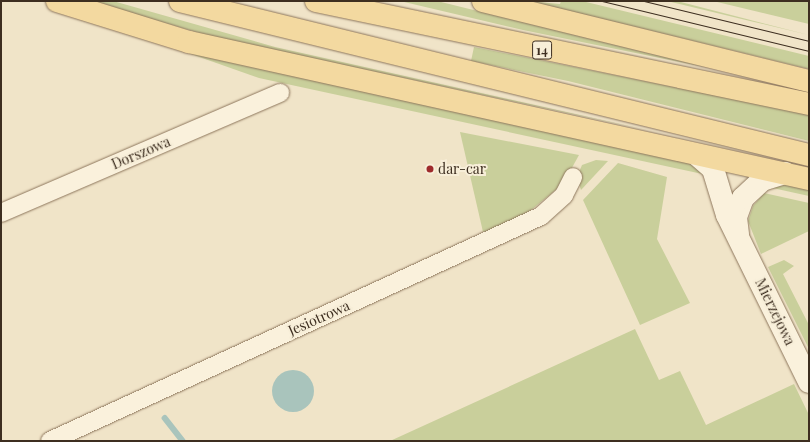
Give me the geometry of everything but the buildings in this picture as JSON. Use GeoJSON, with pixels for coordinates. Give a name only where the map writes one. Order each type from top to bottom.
{"type":"FeatureCollection","features":[{"type":"Feature","properties":{"kind":"main road"},"geometry":{"type":"LineString","coordinates":[[57,1],[189,42],[809,179]]}},
{"type":"Feature","properties":{"kind":"main road"},"geometry":{"type":"LineString","coordinates":[[180,1],[809,155]]}},
{"type":"Feature","properties":{"kind":"main road","name":"14"},"geometry":{"type":"LineString","coordinates":[[316,1],[809,104]]}},
{"type":"Feature","properties":{"kind":"main road"},"geometry":{"type":"LineString","coordinates":[[482,1],[809,81]]}},
{"type":"Feature","properties":{"kind":"street","name":"Dorszowa"},"geometry":{"type":"LineString","coordinates":[[1,213],[280,93]]}},
{"type":"Feature","properties":{"kind":"street"},"geometry":{"type":"LineString","coordinates":[[697,154],[713,169],[740,243]]}},
{"type":"Feature","properties":{"kind":"street"},"geometry":{"type":"LineString","coordinates":[[740,243],[736,217],[743,198],[762,180],[785,173]]}},
{"type":"Feature","properties":{"kind":"street","name":"Jesiotrowa"},"geometry":{"type":"LineString","coordinates":[[50,441],[535,219],[554,207],[573,178]]}},
{"type":"Feature","properties":{"kind":"street","name":"Mierzejowa"},"geometry":{"type":"LineString","coordinates":[[740,243],[809,382]]}},
{"type":"Feature","properties":{"kind":"green space"},"geometry":{"type":"Polygon","coordinates":[[[90,1],[113,1],[275,47],[651,131],[213,37],[90,1]]]}},
{"type":"Feature","properties":{"kind":"green space"},"geometry":{"type":"Polygon","coordinates":[[[400,1],[437,1],[709,68],[523,30],[400,1]]]}},
{"type":"Feature","properties":{"kind":"green space"},"geometry":{"type":"Polygon","coordinates":[[[528,1],[560,4],[561,1],[582,1],[809,56],[809,69],[528,1]]]}},
{"type":"Feature","properties":{"kind":"green space"},"geometry":{"type":"Polygon","coordinates":[[[667,1],[677,1],[809,35],[750,21],[667,1]]]}},
{"type":"Feature","properties":{"kind":"green space"},"geometry":{"type":"Polygon","coordinates":[[[713,1],[809,1],[809,24],[713,1]]]}},
{"type":"Feature","properties":{"kind":"green space"},"geometry":{"type":"Polygon","coordinates":[[[474,47],[809,114],[809,141],[568,81],[471,61],[474,47]]]}},
{"type":"Feature","properties":{"kind":"green space"},"geometry":{"type":"Polygon","coordinates":[[[188,53],[690,163],[707,175],[259,78],[188,53]]]}},
{"type":"Feature","properties":{"kind":"green space"},"geometry":{"type":"Polygon","coordinates":[[[460,132],[579,155],[563,184],[531,210],[500,229],[483,232],[460,132]]]}},
{"type":"Feature","properties":{"kind":"green space"},"geometry":{"type":"Polygon","coordinates":[[[596,160],[608,161],[581,190],[577,177],[582,165],[596,160]]]}},
{"type":"Feature","properties":{"kind":"green space"},"geometry":{"type":"Polygon","coordinates":[[[618,163],[667,177],[657,239],[690,303],[640,325],[583,200],[618,163]]]}},
{"type":"Feature","properties":{"kind":"green space"},"geometry":{"type":"Polygon","coordinates":[[[778,183],[809,188],[809,196],[768,187],[778,183]]]}},
{"type":"Feature","properties":{"kind":"green space"},"geometry":{"type":"Polygon","coordinates":[[[764,193],[809,203],[809,231],[761,254],[748,221],[753,206],[764,193]]]}},
{"type":"Feature","properties":{"kind":"green space"},"geometry":{"type":"Polygon","coordinates":[[[784,260],[794,266],[783,274],[809,325],[809,349],[768,267],[784,260]]]}},
{"type":"Feature","properties":{"kind":"green space"},"geometry":{"type":"Polygon","coordinates":[[[635,329],[659,380],[680,371],[706,425],[794,384],[809,415],[809,441],[390,441],[635,329]]]}},
{"type":"Feature","properties":{"kind":"water"},"geometry":{"type":"Polygon","coordinates":[[[289,370],[297,370],[305,373],[311,379],[314,391],[311,403],[305,409],[297,412],[289,412],[281,409],[275,403],[272,395],[272,387],[275,379],[281,373],[289,370]]]}},
{"type":"Feature","properties":{"kind":"waterway"},"geometry":{"type":"LineString","coordinates":[[165,418],[183,441]]}},
{"type":"Feature","properties":{"kind":"tram line"},"geometry":{"type":"LineString","coordinates":[[602,1],[809,51]]}},
{"type":"Feature","properties":{"kind":"tram line"},"geometry":{"type":"LineString","coordinates":[[644,1],[809,41]]}},
{"type":"Feature","properties":{"kind":"place","name":"dar-car"},"geometry":{"type":"Point","coordinates":[430,169]}}]}
